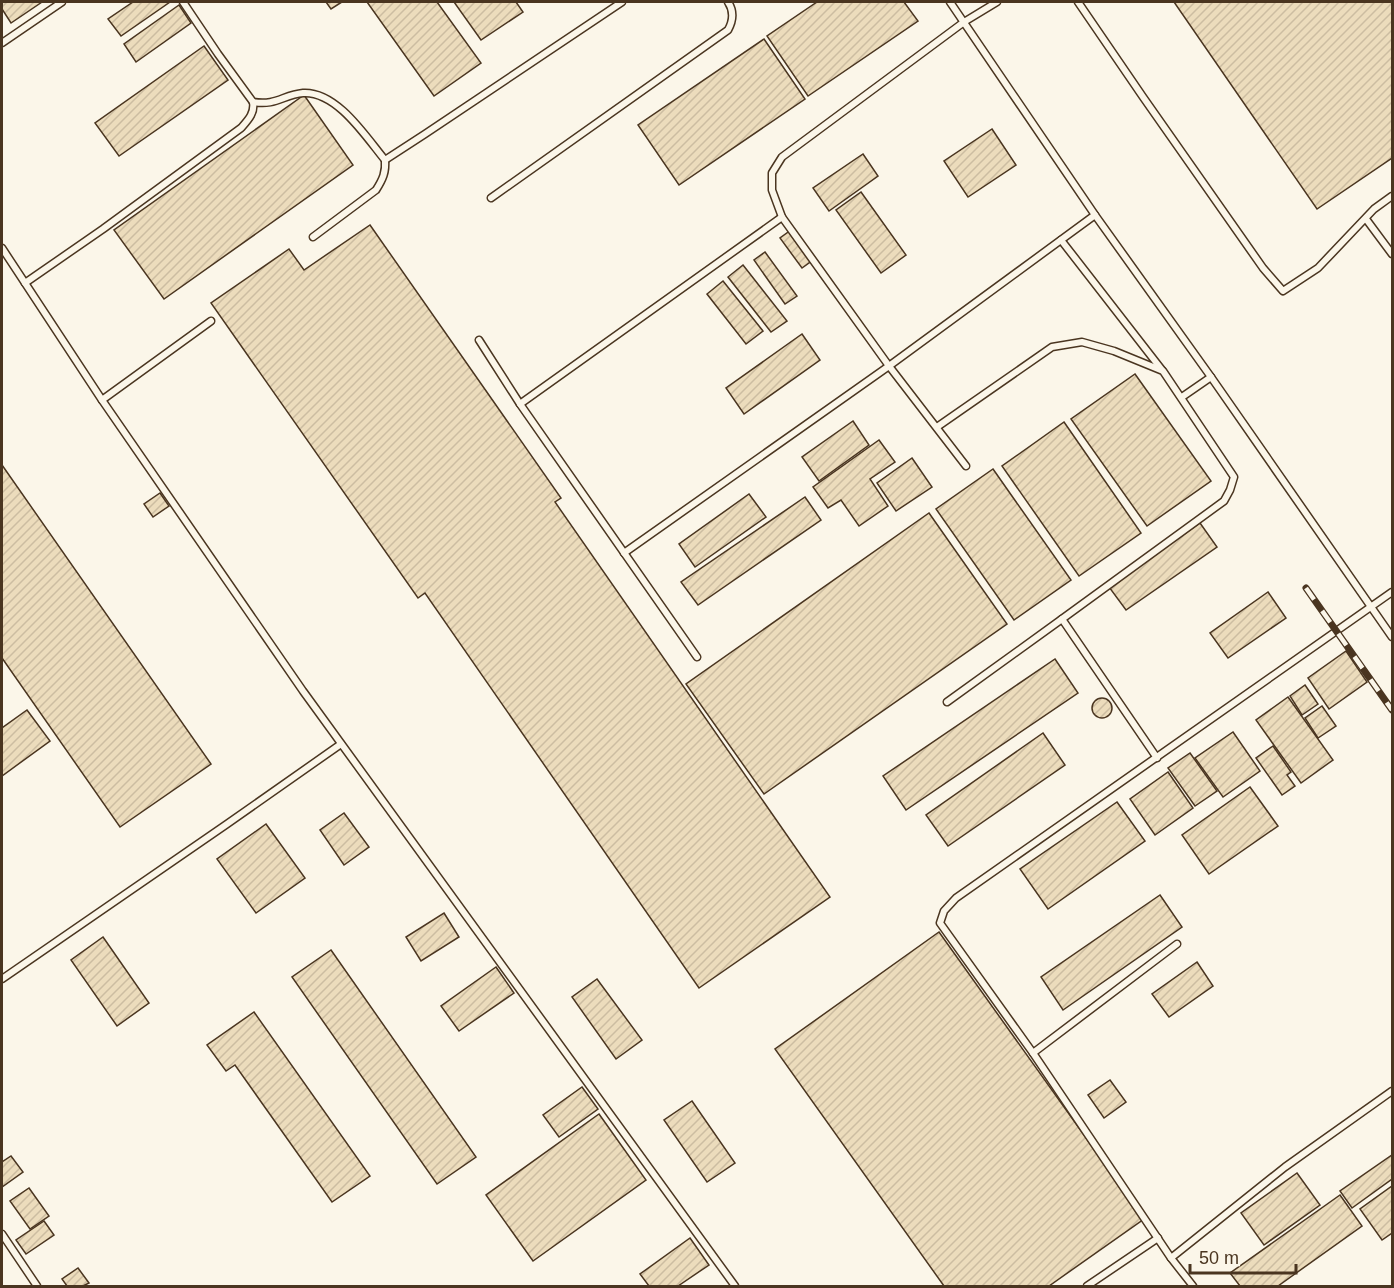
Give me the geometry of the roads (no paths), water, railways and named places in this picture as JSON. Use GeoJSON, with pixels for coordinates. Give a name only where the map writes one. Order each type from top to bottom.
{"type":"FeatureCollection","features":[{"type":"Feature","properties":{"kind":"lane"},"geometry":{"type":"LineString","coordinates":[[2,43],[62,2]]}},
{"type":"Feature","properties":{"kind":"lane"},"geometry":{"type":"LineString","coordinates":[[25,283],[241,128],[252,113],[253,102],[183,2]]}},
{"type":"Feature","properties":{"kind":"lane"},"geometry":{"type":"LineString","coordinates":[[384,160],[621,2]]}},
{"type":"Feature","properties":{"kind":"lane"},"geometry":{"type":"LineString","coordinates":[[491,198],[728,30],[733,22],[731,5],[728,2]]}},
{"type":"Feature","properties":{"kind":"lane"},"geometry":{"type":"LineString","coordinates":[[950,2],[1095,215],[1392,637]]}},
{"type":"Feature","properties":{"kind":"lane"},"geometry":{"type":"LineString","coordinates":[[966,465],[889,366],[782,217],[772,190],[772,173],[782,157],[964,21],[997,2]]}},
{"type":"Feature","properties":{"kind":"lane"},"geometry":{"type":"LineString","coordinates":[[1078,2],[1263,268],[1283,291],[1318,268],[1374,209],[1392,196]]}},
{"type":"Feature","properties":{"kind":"lane"},"geometry":{"type":"LineString","coordinates":[[253,102],[272,103],[304,93],[323,97],[341,108],[384,160],[386,171],[376,190],[313,237]]}},
{"type":"Feature","properties":{"kind":"lane"},"geometry":{"type":"LineString","coordinates":[[624,553],[889,366],[1095,215]]}},
{"type":"Feature","properties":{"kind":"lane"},"geometry":{"type":"LineString","coordinates":[[520,404],[782,217]]}},
{"type":"Feature","properties":{"kind":"lane"},"geometry":{"type":"LineString","coordinates":[[1366,219],[1392,254]]}},
{"type":"Feature","properties":{"kind":"lane"},"geometry":{"type":"LineString","coordinates":[[947,702],[1224,501],[1234,477],[1163,370],[1061,240]]}},
{"type":"Feature","properties":{"kind":"lane"},"geometry":{"type":"LineString","coordinates":[[2,248],[102,400],[296,682],[735,1287]]}},
{"type":"Feature","properties":{"kind":"lane"},"geometry":{"type":"LineString","coordinates":[[102,400],[211,321]]}},
{"type":"Feature","properties":{"kind":"lane"},"geometry":{"type":"LineString","coordinates":[[479,340],[520,404],[697,657]]}},
{"type":"Feature","properties":{"kind":"lane"},"geometry":{"type":"LineString","coordinates":[[937,427],[1052,347],[1082,342],[1114,351],[1163,370]]}},
{"type":"Feature","properties":{"kind":"lane"},"geometry":{"type":"LineString","coordinates":[[1182,398],[1211,377]]}},
{"type":"Feature","properties":{"kind":"lane"},"geometry":{"type":"LineString","coordinates":[[1193,1287],[1033,1053],[940,923],[944,910],[956,898],[1392,592]]}},
{"type":"Feature","properties":{"kind":"lane"},"geometry":{"type":"LineString","coordinates":[[1062,620],[1157,758]]}},
{"type":"Feature","properties":{"kind":"lane"},"geometry":{"type":"LineString","coordinates":[[2,979],[340,744]]}},
{"type":"Feature","properties":{"kind":"lane"},"geometry":{"type":"LineString","coordinates":[[1033,1053],[1177,944]]}},
{"type":"Feature","properties":{"kind":"lane"},"geometry":{"type":"LineString","coordinates":[[1171,1257],[1285,1167],[1392,1091]]}},
{"type":"Feature","properties":{"kind":"lane"},"geometry":{"type":"LineString","coordinates":[[2,1234],[37,1287]]}},
{"type":"Feature","properties":{"kind":"lane"},"geometry":{"type":"LineString","coordinates":[[1087,1287],[1158,1238]]}},
{"type":"Feature","properties":{"kind":"railway"},"geometry":{"type":"LineString","coordinates":[[1306,588],[1392,710]]}}]}
